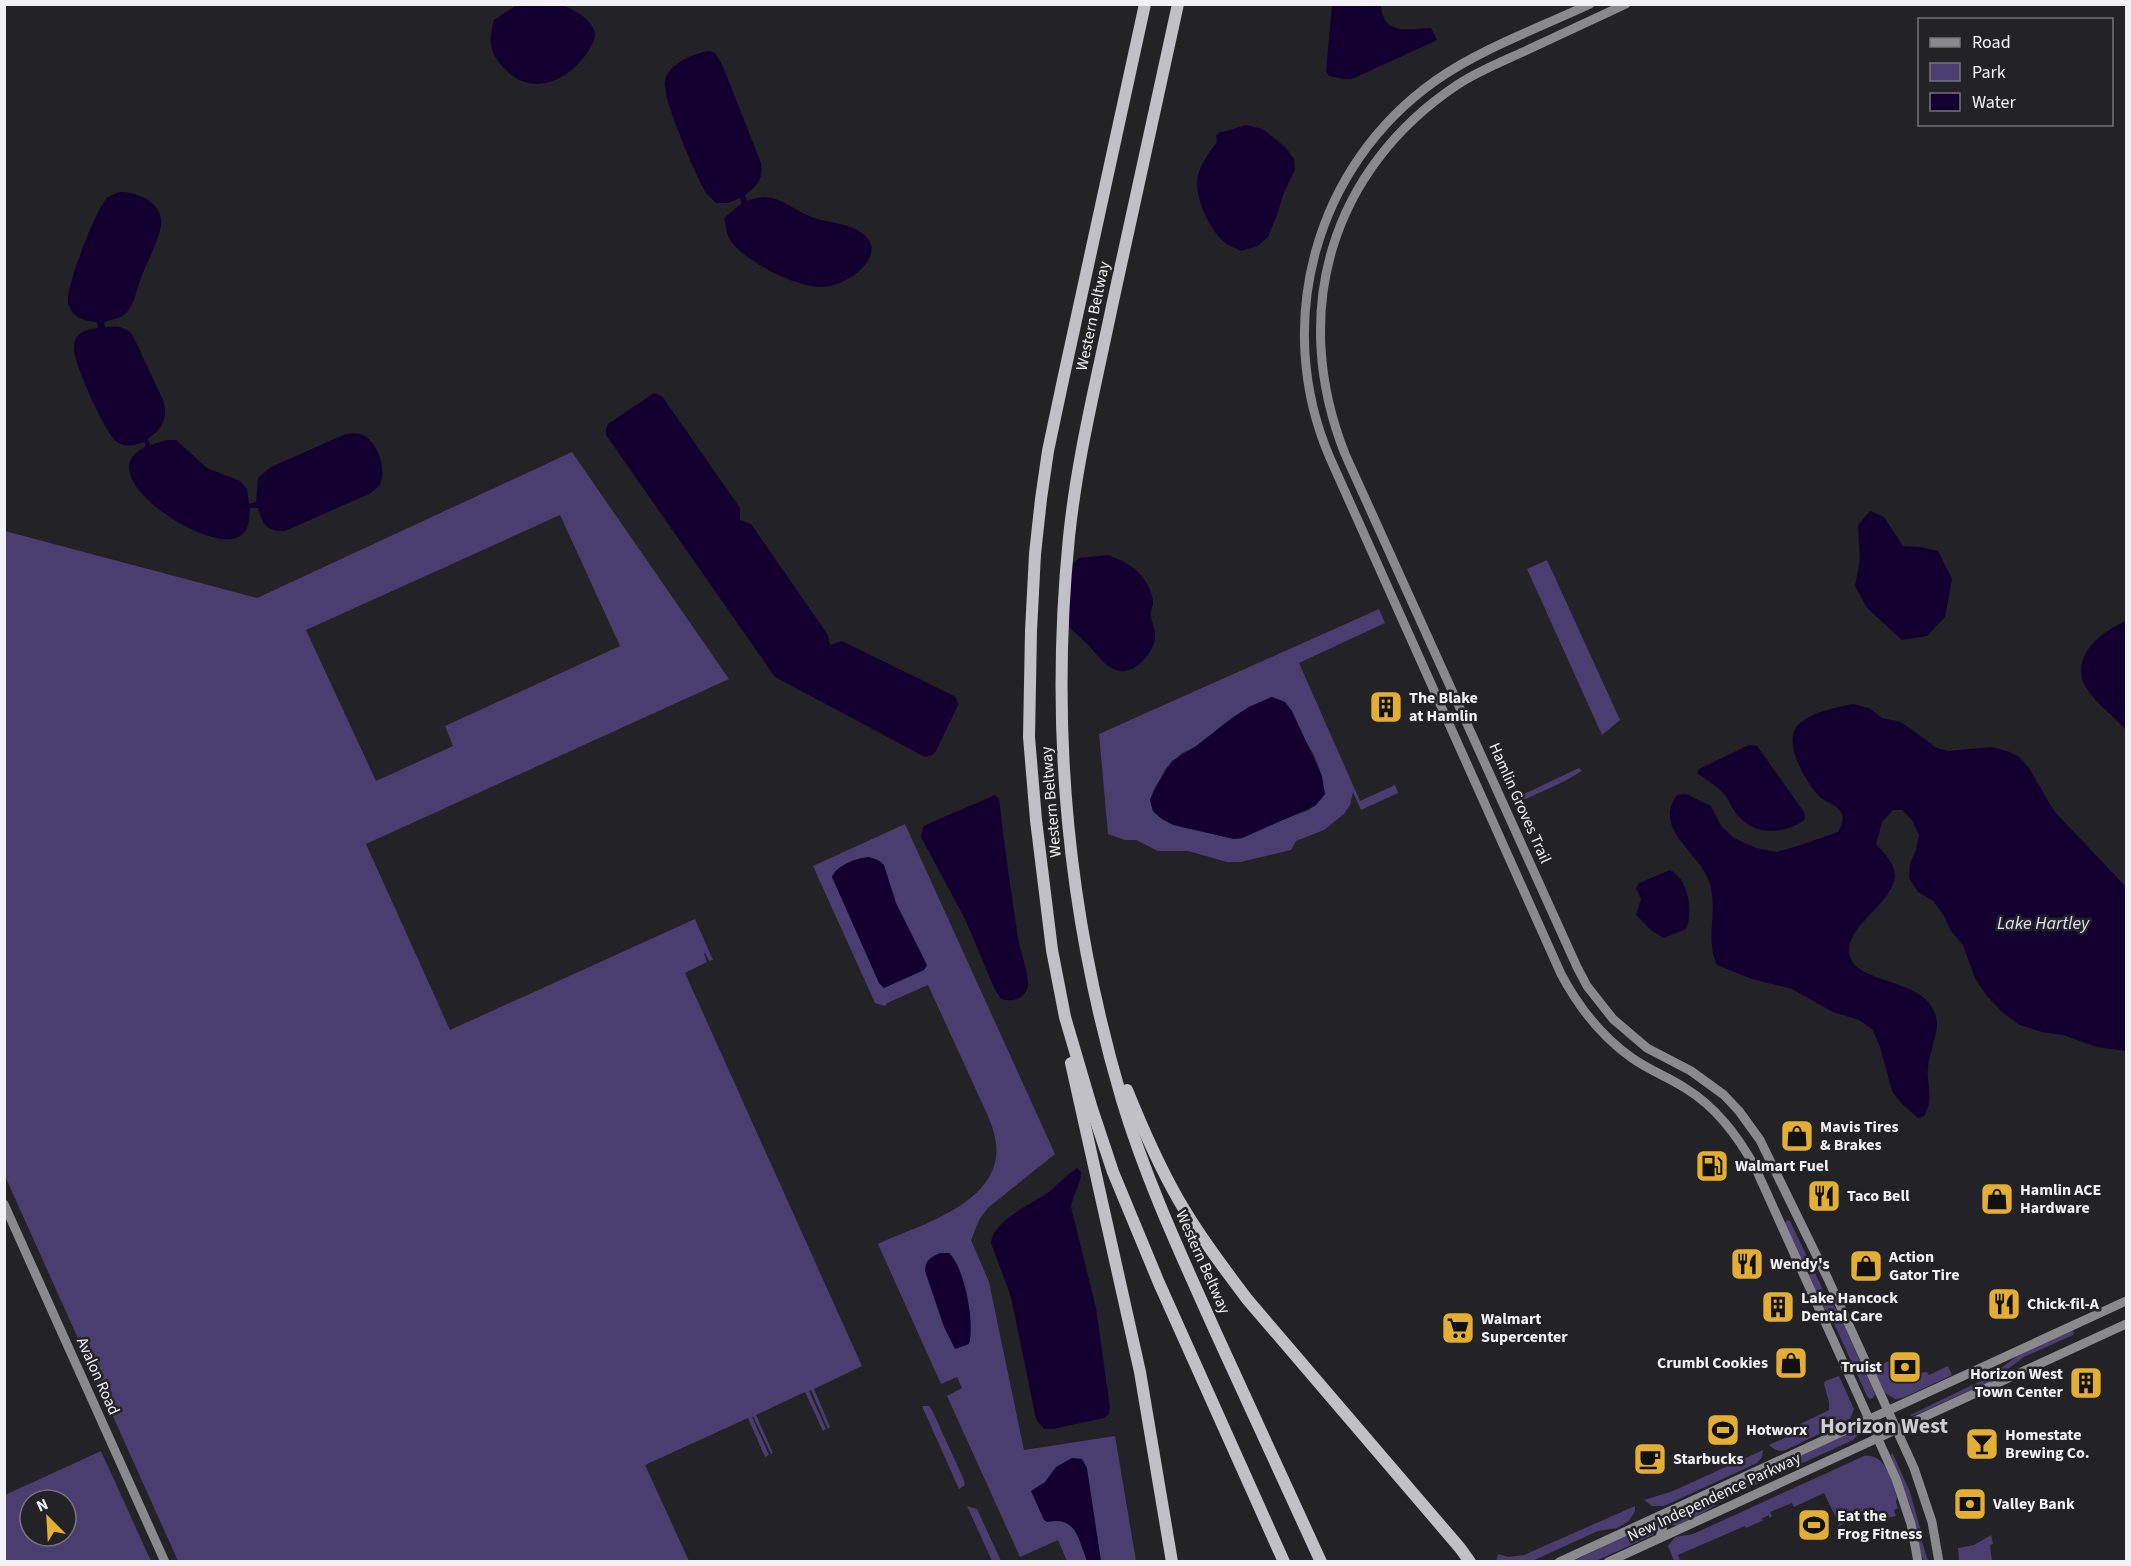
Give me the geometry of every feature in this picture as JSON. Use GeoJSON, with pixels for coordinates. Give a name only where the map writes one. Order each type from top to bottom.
{"type":"FeatureCollection","features":[{"type":"Feature","properties":{"kind":"highway","name":"Western Beltway"},"geometry":{"type":"LineString","coordinates":[[1145,4],[1048,451],[1035,554],[1031,631],[1029,737],[1035,820],[1052,950],[1065,1017],[1113,1172],[1284,1562]]}},
{"type":"Feature","properties":{"kind":"highway","name":"Western Beltway"},"geometry":{"type":"LineString","coordinates":[[1178,4],[1080,456],[1069,539],[1061,649],[1061,724],[1065,806],[1077,894],[1108,1047],[1132,1132],[1162,1211],[1321,1562]]}},
{"type":"Feature","properties":{"kind":"highway"},"geometry":{"type":"LineString","coordinates":[[1065,1017],[1072,1069],[1140,1372],[1172,1562]]}},
{"type":"Feature","properties":{"kind":"highway"},"geometry":{"type":"LineString","coordinates":[[1108,1047],[1162,1170],[1179,1201],[1216,1257],[1247,1299],[1470,1562]]}},
{"type":"Feature","properties":{"kind":"highway"},"geometry":{"type":"LineString","coordinates":[[1460,1548],[1479,1562]]}},
{"type":"Feature","properties":{"kind":"street","name":"Hamlin Groves Trail"},"geometry":{"type":"LineString","coordinates":[[1590,4],[1467,62],[1434,81],[1386,124],[1353,167],[1335,198],[1322,230],[1308,281],[1304,342],[1306,377],[1312,408],[1335,469],[1572,995],[1585,1014],[1620,1049],[1648,1069],[1677,1083],[1700,1099],[1742,1143],[1869,1419],[1907,1509],[1918,1562]]}},
{"type":"Feature","properties":{"kind":"street","name":"Hamlin Groves Trail"},"geometry":{"type":"LineString","coordinates":[[1626,4],[1478,73],[1442,96],[1402,130],[1377,160],[1361,183],[1346,212],[1333,246],[1324,286],[1320,340],[1328,404],[1349,464],[1587,986],[1613,1019],[1634,1038],[1647,1048],[1691,1071],[1724,1095],[1750,1126],[1769,1155],[1914,1468],[1927,1501],[1939,1562]]}},
{"type":"Feature","properties":{"kind":"street"},"geometry":{"type":"LineString","coordinates":[[1556,20],[1562,34]]}},
{"type":"Feature","properties":{"kind":"street","name":"Avalon Road"},"geometry":{"type":"LineString","coordinates":[[4,1204],[165,1562]]}},
{"type":"Feature","properties":{"kind":"street","name":"New Independence Parkway"},"geometry":{"type":"LineString","coordinates":[[1558,1562],[2127,1300]]}},
{"type":"Feature","properties":{"kind":"street","name":"New Independence Parkway"},"geometry":{"type":"LineString","coordinates":[[1608,1562],[2127,1324]]}},
{"type":"Feature","properties":{"kind":"street"},"geometry":{"type":"LineString","coordinates":[[1660,1538],[1664,1522],[1680,1505]]}},
{"type":"Feature","properties":{"kind":"green space"},"geometry":{"type":"Polygon","coordinates":[[[572,452],[729,679],[366,844],[450,1030],[695,919],[713,960],[709,961],[705,953],[707,962],[685,973],[862,1366],[814,1389],[830,1427],[828,1429],[811,1390],[809,1391],[826,1429],[823,1431],[805,1392],[756,1415],[773,1453],[771,1454],[752,1417],[769,1455],[765,1457],[748,1418],[645,1465],[689,1561],[178,1561],[5,1176],[5,531],[257,598],[572,452]],[[560,515],[306,630],[376,781],[453,746],[445,726],[620,646],[560,515]]]}},
{"type":"Feature","properties":{"kind":"green space"},"geometry":{"type":"Polygon","coordinates":[[[1547,560],[1620,720],[1602,735],[1527,569],[1547,560]]]}},
{"type":"Feature","properties":{"kind":"green space"},"geometry":{"type":"Polygon","coordinates":[[[1379,609],[1385,623],[1299,663],[1360,801],[1395,785],[1398,793],[1361,810],[1353,792],[1350,805],[1344,814],[1324,830],[1296,841],[1291,850],[1241,862],[1227,862],[1188,851],[1158,851],[1136,840],[1125,840],[1108,834],[1099,734],[1379,609]],[[1272,697],[1249,707],[1232,718],[1195,747],[1182,753],[1166,768],[1150,800],[1153,811],[1173,825],[1234,839],[1242,838],[1309,810],[1322,798],[1320,770],[1315,757],[1299,731],[1272,697]]]}},
{"type":"Feature","properties":{"kind":"green space"},"geometry":{"type":"Polygon","coordinates":[[[1579,768],[1582,771],[1563,782],[1519,800],[1520,796],[1579,768]]]}},
{"type":"Feature","properties":{"kind":"green space"},"geometry":{"type":"Polygon","coordinates":[[[905,824],[1055,1154],[989,1207],[980,1218],[971,1240],[989,1282],[1024,1450],[1115,1436],[1136,1561],[1067,1561],[1058,1540],[1020,1557],[947,1396],[962,1388],[957,1377],[941,1384],[878,1244],[931,1221],[966,1201],[981,1189],[991,1174],[996,1157],[995,1136],[988,1116],[928,985],[887,1003],[885,1006],[875,1003],[813,866],[905,824]]]}},
{"type":"Feature","properties":{"kind":"green space"},"geometry":{"type":"Polygon","coordinates":[[[1787,1220],[1790,1221],[1826,1296],[1837,1310],[1875,1394],[1873,1398],[1870,1399],[1867,1396],[1831,1317],[1820,1303],[1785,1223],[1787,1220]]]}},
{"type":"Feature","properties":{"kind":"green space"},"geometry":{"type":"Polygon","coordinates":[[[2071,1331],[2074,1332],[2073,1335],[2024,1357],[1993,1380],[1918,1414],[1910,1415],[1989,1377],[2020,1354],[2071,1331]]]}},
{"type":"Feature","properties":{"kind":"green space"},"geometry":{"type":"Polygon","coordinates":[[[1889,1361],[1898,1376],[1927,1372],[1929,1375],[1948,1366],[1952,1375],[1903,1398],[1895,1399],[1885,1393],[1873,1368],[1889,1361]]]}},
{"type":"Feature","properties":{"kind":"green space"},"geometry":{"type":"Polygon","coordinates":[[[1839,1376],[1854,1409],[1850,1419],[1786,1450],[1777,1450],[1769,1445],[1791,1435],[1796,1426],[1829,1410],[1824,1384],[1825,1381],[1839,1376]]]}},
{"type":"Feature","properties":{"kind":"green space"},"geometry":{"type":"Polygon","coordinates":[[[922,1406],[929,1406],[932,1410],[963,1478],[965,1485],[959,1489],[922,1406]]]}},
{"type":"Feature","properties":{"kind":"green space"},"geometry":{"type":"Polygon","coordinates":[[[1854,1431],[1858,1435],[1853,1440],[1726,1498],[1682,1523],[1675,1526],[1670,1523],[1675,1517],[1737,1488],[1751,1477],[1854,1431]]]}},
{"type":"Feature","properties":{"kind":"green space"},"geometry":{"type":"Polygon","coordinates":[[[1763,1450],[1762,1457],[1757,1463],[1664,1506],[1652,1506],[1644,1500],[1673,1491],[1763,1450]]]}},
{"type":"Feature","properties":{"kind":"green space"},"geometry":{"type":"Polygon","coordinates":[[[101,1451],[151,1561],[5,1561],[5,1495],[18,1489],[18,1548],[78,1548],[78,1488],[20,1488],[101,1451]]]}},
{"type":"Feature","properties":{"kind":"green space"},"geometry":{"type":"Polygon","coordinates":[[[1892,1452],[1910,1492],[1922,1535],[1920,1538],[1928,1561],[1924,1561],[1921,1555],[1912,1511],[1891,1456],[1892,1452]]]}},
{"type":"Feature","properties":{"kind":"green space"},"geometry":{"type":"Polygon","coordinates":[[[1864,1456],[1878,1459],[1887,1469],[1897,1497],[1898,1508],[1894,1510],[1896,1516],[1881,1519],[1857,1517],[1837,1527],[1839,1524],[1824,1493],[1794,1507],[1792,1503],[1770,1512],[1772,1516],[1769,1518],[1769,1515],[1761,1519],[1764,1520],[1746,1528],[1745,1526],[1678,1555],[1680,1561],[1674,1561],[1668,1546],[1675,1537],[1693,1534],[1864,1456]]]}},
{"type":"Feature","properties":{"kind":"green space"},"geometry":{"type":"Polygon","coordinates":[[[967,1506],[977,1509],[1001,1561],[992,1561],[967,1506]]]}},
{"type":"Feature","properties":{"kind":"green space"},"geometry":{"type":"Polygon","coordinates":[[[1635,1506],[1635,1511],[1629,1521],[1617,1528],[1598,1531],[1532,1561],[1496,1561],[1498,1554],[1508,1557],[1524,1555],[1635,1506]]]}},
{"type":"Feature","properties":{"kind":"green space"},"geometry":{"type":"Polygon","coordinates":[[[1661,1519],[1653,1535],[1596,1561],[1571,1562],[1661,1519]]]}},
{"type":"Feature","properties":{"kind":"green space"},"geometry":{"type":"Polygon","coordinates":[[[1991,1535],[1992,1561],[1959,1561],[1958,1548],[1974,1545],[1991,1535]]]}},
{"type":"Feature","properties":{"kind":"water"},"geometry":{"type":"Polygon","coordinates":[[[553,3],[573,10],[592,26],[595,36],[591,47],[576,66],[558,79],[537,84],[516,78],[506,70],[493,53],[491,35],[494,20],[517,5],[553,3]]]}},
{"type":"Feature","properties":{"kind":"water"},"geometry":{"type":"Polygon","coordinates":[[[1332,5],[1381,5],[1386,22],[1392,26],[1406,29],[1431,28],[1437,40],[1352,79],[1329,76],[1326,71],[1332,5]]]}},
{"type":"Feature","properties":{"kind":"water"},"geometry":{"type":"Polygon","coordinates":[[[710,51],[715,53],[722,64],[761,163],[760,178],[753,189],[745,195],[747,201],[766,197],[774,199],[814,218],[845,225],[862,233],[870,242],[872,251],[861,269],[852,276],[831,286],[811,286],[799,283],[759,265],[730,240],[724,218],[742,203],[740,198],[728,203],[716,203],[706,193],[680,136],[665,89],[667,74],[677,64],[697,54],[710,51]]]}},
{"type":"Feature","properties":{"kind":"water"},"geometry":{"type":"Polygon","coordinates":[[[1246,125],[1263,129],[1286,148],[1294,159],[1295,170],[1284,192],[1268,237],[1258,246],[1241,251],[1224,242],[1213,229],[1200,202],[1197,183],[1201,166],[1217,142],[1216,136],[1220,132],[1246,125]]]}},
{"type":"Feature","properties":{"kind":"water"},"geometry":{"type":"Polygon","coordinates":[[[120,192],[135,194],[149,200],[159,211],[161,218],[158,238],[132,305],[121,317],[104,322],[105,327],[120,327],[132,334],[163,400],[165,418],[157,431],[148,439],[150,445],[176,440],[207,468],[240,481],[247,489],[249,504],[256,502],[258,478],[271,467],[344,435],[359,434],[370,440],[380,458],[382,478],[376,489],[285,531],[274,530],[266,526],[258,508],[250,508],[247,528],[243,534],[231,539],[213,537],[193,530],[154,505],[139,490],[130,475],[130,461],[146,446],[144,442],[130,445],[120,444],[99,415],[86,387],[74,350],[78,335],[98,328],[97,322],[79,318],[72,312],[68,303],[76,266],[96,217],[107,198],[120,192]]]}},
{"type":"Feature","properties":{"kind":"water"},"geometry":{"type":"Polygon","coordinates":[[[654,393],[662,396],[740,508],[740,520],[751,524],[828,635],[830,645],[842,641],[956,697],[958,705],[932,755],[925,757],[775,677],[606,435],[608,424],[654,393]]]}},
{"type":"Feature","properties":{"kind":"water"},"geometry":{"type":"Polygon","coordinates":[[[1870,511],[1884,517],[1903,546],[1938,551],[1952,579],[1945,617],[1927,636],[1902,640],[1867,608],[1855,586],[1860,560],[1858,525],[1870,511]]]}},
{"type":"Feature","properties":{"kind":"water"},"geometry":{"type":"Polygon","coordinates":[[[1108,555],[1124,562],[1142,576],[1153,600],[1151,614],[1155,633],[1154,644],[1143,661],[1126,671],[1115,670],[1105,663],[1062,619],[1068,568],[1079,558],[1108,555]]]}},
{"type":"Feature","properties":{"kind":"water"},"geometry":{"type":"Polygon","coordinates":[[[2126,621],[2126,730],[2091,695],[2082,678],[2081,667],[2084,657],[2097,639],[2126,621]]]}},
{"type":"Feature","properties":{"kind":"water"},"geometry":{"type":"Polygon","coordinates":[[[1272,697],[1285,702],[1292,711],[1322,776],[1325,794],[1315,806],[1242,838],[1234,839],[1174,825],[1153,811],[1150,800],[1172,761],[1249,707],[1272,697]]]}},
{"type":"Feature","properties":{"kind":"water","name":"Lake Hartley"},"geometry":{"type":"Polygon","coordinates":[[[1853,704],[1869,708],[1882,718],[1901,722],[1937,748],[1948,751],[1992,747],[2018,756],[2029,768],[2054,811],[2126,887],[2126,1051],[2097,1047],[2063,1035],[2042,1032],[2020,1025],[2002,1012],[1986,995],[1975,978],[1963,945],[1951,931],[1943,914],[1933,901],[1918,892],[1909,878],[1910,863],[1919,835],[1912,820],[1902,810],[1893,810],[1882,822],[1876,844],[1891,863],[1894,880],[1883,900],[1857,929],[1849,950],[1853,962],[1862,971],[1908,988],[1922,996],[1932,1007],[1937,1027],[1928,1067],[1930,1097],[1924,1116],[1918,1118],[1902,1104],[1892,1091],[1873,1030],[1859,1020],[1833,1012],[1792,989],[1752,979],[1717,965],[1713,954],[1713,900],[1708,879],[1679,838],[1670,818],[1671,807],[1677,795],[1686,794],[1711,806],[1721,826],[1734,838],[1756,848],[1776,852],[1838,832],[1842,814],[1820,797],[1807,780],[1794,751],[1793,733],[1802,721],[1808,718],[1824,711],[1853,704]]]}},
{"type":"Feature","properties":{"kind":"water"},"geometry":{"type":"Polygon","coordinates":[[[1749,745],[1757,746],[1804,812],[1803,821],[1777,831],[1751,826],[1736,813],[1720,790],[1697,773],[1699,769],[1749,745]]]}},
{"type":"Feature","properties":{"kind":"water"},"geometry":{"type":"Polygon","coordinates":[[[995,795],[999,798],[1018,938],[1028,978],[1023,996],[1015,1000],[1001,999],[995,990],[965,919],[921,837],[923,827],[930,823],[995,795]]]}},
{"type":"Feature","properties":{"kind":"water"},"geometry":{"type":"Polygon","coordinates":[[[869,857],[884,865],[896,903],[927,965],[924,970],[884,988],[879,983],[832,877],[838,869],[848,863],[869,857]]]}},
{"type":"Feature","properties":{"kind":"water"},"geometry":{"type":"Polygon","coordinates":[[[1670,870],[1681,880],[1685,888],[1689,914],[1686,929],[1664,938],[1652,931],[1636,915],[1641,899],[1636,888],[1639,883],[1670,870]]]}},
{"type":"Feature","properties":{"kind":"water"},"geometry":{"type":"Polygon","coordinates":[[[1077,1168],[1081,1172],[1081,1177],[1071,1207],[1096,1308],[1110,1408],[1109,1414],[1104,1418],[1044,1429],[1036,1419],[1011,1297],[991,1243],[993,1235],[1006,1220],[1049,1192],[1077,1168]]]}},
{"type":"Feature","properties":{"kind":"water"},"geometry":{"type":"Polygon","coordinates":[[[940,1253],[949,1253],[955,1260],[964,1283],[970,1310],[969,1344],[955,1349],[944,1327],[925,1271],[929,1259],[940,1253]]]}},
{"type":"Feature","properties":{"kind":"water"},"geometry":{"type":"Polygon","coordinates":[[[1072,1458],[1082,1459],[1087,1468],[1101,1561],[1087,1561],[1075,1531],[1065,1522],[1044,1520],[1031,1491],[1045,1482],[1056,1467],[1072,1458]]]}},
{"type":"Feature","properties":{"kind":"place","name":"The Blake at Hamlin"},"geometry":{"type":"Point","coordinates":[1386,707]}},
{"type":"Feature","properties":{"kind":"place","name":"Mavis Tires & Brakes"},"geometry":{"type":"Point","coordinates":[1797,1136]}},
{"type":"Feature","properties":{"kind":"place","name":"Walmart Fuel"},"geometry":{"type":"Point","coordinates":[1712,1166]}},
{"type":"Feature","properties":{"kind":"place","name":"Taco Bell"},"geometry":{"type":"Point","coordinates":[1824,1196]}},
{"type":"Feature","properties":{"kind":"place","name":"Hamlin ACE Hardware"},"geometry":{"type":"Point","coordinates":[1997,1199]}},
{"type":"Feature","properties":{"kind":"place","name":"Wendy's"},"geometry":{"type":"Point","coordinates":[1747,1264]}},
{"type":"Feature","properties":{"kind":"place","name":"Action Gator Tire"},"geometry":{"type":"Point","coordinates":[1866,1266]}},
{"type":"Feature","properties":{"kind":"place","name":"Chick-fil-A"},"geometry":{"type":"Point","coordinates":[2004,1304]}},
{"type":"Feature","properties":{"kind":"place","name":"Lake Hancock Dental Care"},"geometry":{"type":"Point","coordinates":[1778,1307]}},
{"type":"Feature","properties":{"kind":"place","name":"Walmart Supercenter"},"geometry":{"type":"Point","coordinates":[1458,1328]}},
{"type":"Feature","properties":{"kind":"place","name":"Crumbl Cookies"},"geometry":{"type":"Point","coordinates":[1791,1363]}},
{"type":"Feature","properties":{"kind":"place","name":"Truist"},"geometry":{"type":"Point","coordinates":[1905,1367]}},
{"type":"Feature","properties":{"kind":"place","name":"Horizon West Town Center"},"geometry":{"type":"Point","coordinates":[2086,1383]}},
{"type":"Feature","properties":{"kind":"place","name":"Hotworx"},"geometry":{"type":"Point","coordinates":[1723,1430]}},
{"type":"Feature","properties":{"kind":"place","name":"Homestate Brewing Co."},"geometry":{"type":"Point","coordinates":[1982,1444]}},
{"type":"Feature","properties":{"kind":"place","name":"Starbucks"},"geometry":{"type":"Point","coordinates":[1650,1459]}},
{"type":"Feature","properties":{"kind":"place","name":"Valley Bank"},"geometry":{"type":"Point","coordinates":[1970,1504]}},
{"type":"Feature","properties":{"kind":"place","name":"Eat the Frog Fitness"},"geometry":{"type":"Point","coordinates":[1814,1525]}},
{"type":"Feature","properties":{"kind":"district","name":"Horizon West"},"geometry":{"type":"Point","coordinates":[1884,1426]}}]}
